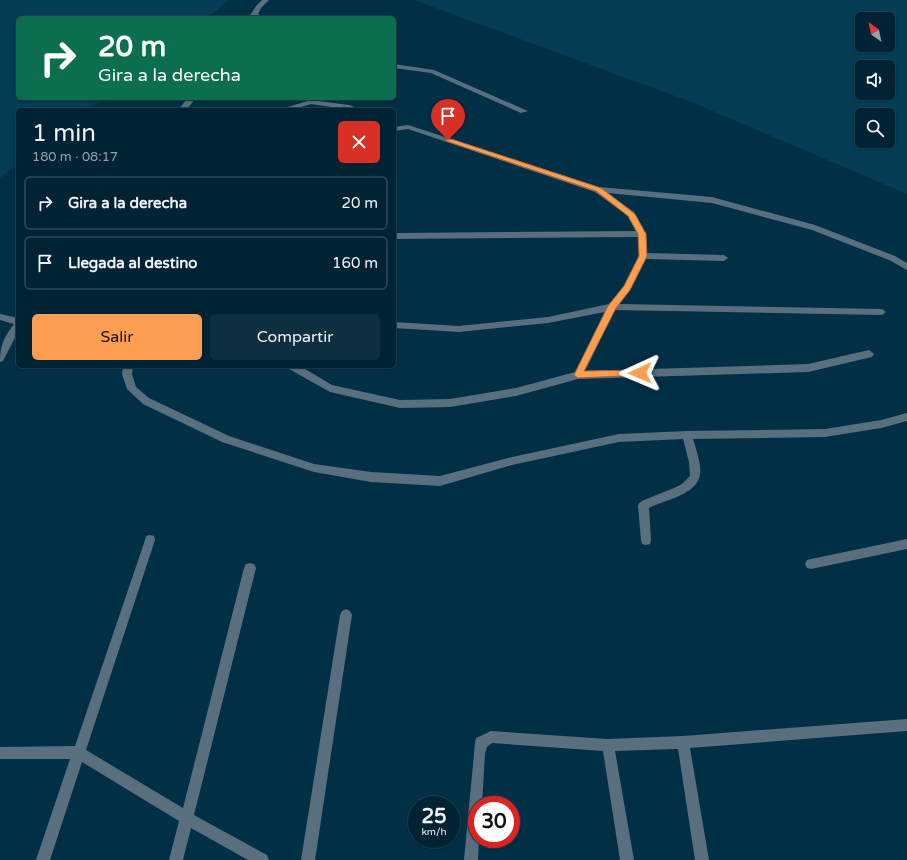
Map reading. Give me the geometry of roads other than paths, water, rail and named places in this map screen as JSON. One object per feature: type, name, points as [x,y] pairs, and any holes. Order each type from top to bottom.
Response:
[{"type":"street","points":[[258,16],[254,15],[258,7],[266,0]]},
{"type":"street","points":[[396,66],[432,71],[524,111]]},
{"type":"street","points":[[184,108],[190,100]]},
{"type":"street","points":[[307,100],[311,102],[349,106],[354,108]]},
{"type":"street","points":[[289,108],[311,102]]},
{"type":"street","points":[[396,123],[598,190],[712,200],[815,228],[892,258],[907,267]]},
{"type":"street","points":[[396,129],[408,128]]},
{"type":"street","points":[[578,375],[612,306],[627,288],[643,256],[642,234],[631,214],[598,190]]},
{"type":"street","points":[[396,236],[642,234]]},
{"type":"street","points":[[643,256],[724,258]]},
{"type":"street","points":[[396,325],[459,328],[548,320],[612,306],[882,312]]},
{"type":"street","points":[[0,317],[16,321]]},
{"type":"street","points":[[0,358],[10,336],[16,328]]},
{"type":"street","points":[[295,368],[330,388],[400,404],[450,402],[516,392],[578,375],[808,368],[869,354]]},
{"type":"street","points":[[128,368],[127,374],[132,389],[146,401],[226,439],[314,468],[371,477],[440,481],[512,462],[619,438],[687,435],[825,433],[881,424],[907,417]]},
{"type":"street","points":[[646,540],[643,506],[648,502],[687,488],[695,481],[697,473],[687,435]]},
{"type":"street","points":[[43,860],[150,540]]},
{"type":"street","points":[[812,564],[907,544]]},
{"type":"street","points":[[176,860],[250,568]]},
{"type":"street","points":[[308,860],[346,615]]},
{"type":"street","points":[[471,860],[481,743],[491,737],[608,745],[682,742],[907,725]]},
{"type":"street","points":[[682,742],[702,860]]},
{"type":"street","points":[[608,745],[627,860]]},
{"type":"street","points":[[0,753],[78,752],[187,818],[262,860]]}]
